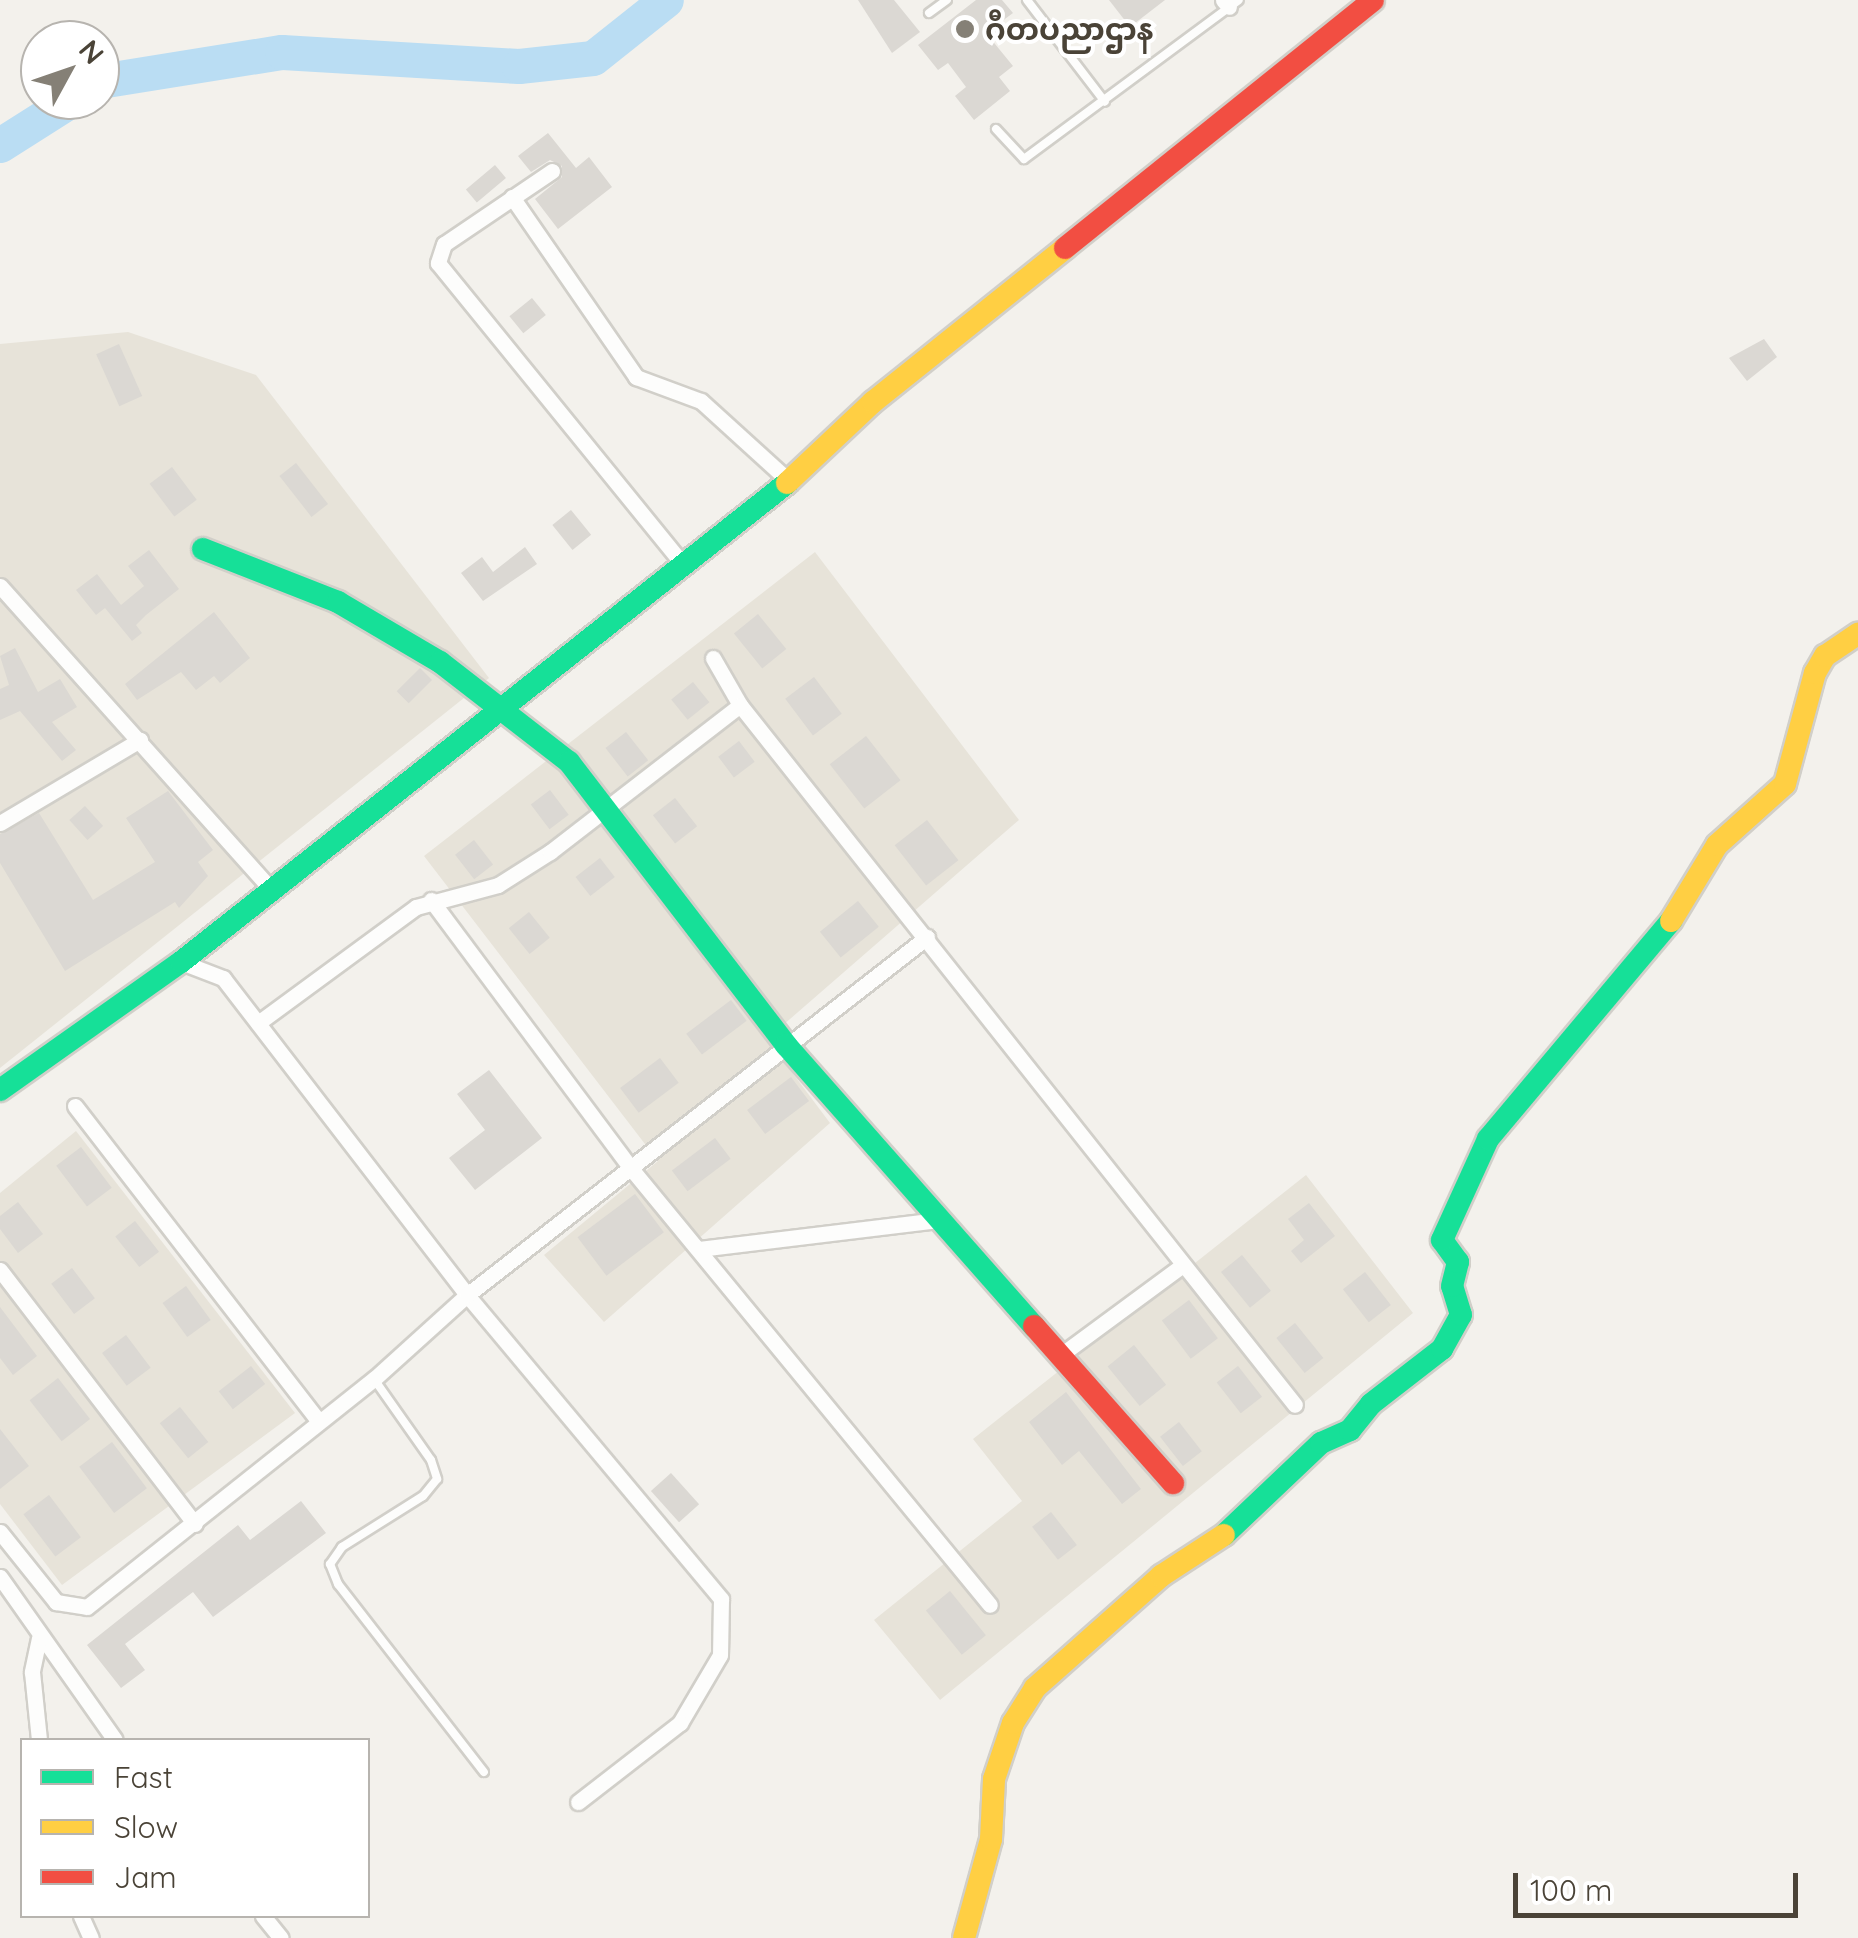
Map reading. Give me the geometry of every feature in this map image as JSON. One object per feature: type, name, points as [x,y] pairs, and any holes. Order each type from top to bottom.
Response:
[{"type":"street","points":[[0,1090],[181,962],[788,481],[874,402],[1372,0]]},
{"type":"street","points":[[552,171],[444,244],[438,262],[682,563]]},
{"type":"street","points":[[512,197],[636,377],[701,400],[788,481]]},
{"type":"street","points":[[203,550],[338,602],[502,707],[569,762],[610,808],[786,1046],[1058,1357],[1174,1483]]},
{"type":"street","points":[[0,586],[271,889]]},
{"type":"street","points":[[964,1938],[990,1839],[994,1779],[1013,1723],[1036,1688],[1161,1576],[1237,1526],[1298,1464],[1350,1430],[1370,1404],[1442,1349],[1461,1315],[1452,1286],[1458,1262],[1442,1240],[1472,1165],[1506,1113],[1602,1011],[1682,907],[1716,844],[1785,784],[1815,673],[1825,656],[1858,634]]},
{"type":"street","points":[[713,658],[740,705],[1295,1406]]},
{"type":"street","points":[[258,1023],[431,900],[498,885],[610,808],[740,705]]},
{"type":"street","points":[[0,823],[140,740]]},
{"type":"street","points":[[431,900],[629,1166],[990,1605]]},
{"type":"street","points":[[0,1532],[56,1602],[87,1608],[374,1380],[467,1295],[927,938]]},
{"type":"street","points":[[181,962],[224,978],[467,1295],[721,1599],[720,1656],[680,1723],[578,1802]]},
{"type":"street","points":[[75,1106],[319,1422]]},
{"type":"street","points":[[700,1249],[938,1220]]},
{"type":"street","points":[[1058,1357],[1184,1264]]},
{"type":"street","points":[[0,1270],[195,1524]]},
{"type":"street","points":[[0,1577],[39,1638],[114,1738]]},
{"type":"street","points":[[39,1638],[32,1672],[40,1738]]},
{"type":"street","points":[[266,1918],[281,1938]]},
{"type":"lane","points":[[929,14],[947,0]]},
{"type":"lane","points":[[1027,0],[1105,102]]},
{"type":"lane","points":[[996,129],[1024,160],[1105,102],[1230,2]]},
{"type":"lane","points":[[374,1380],[432,1460],[436,1479],[423,1496],[342,1547],[330,1564],[484,1772]]},
{"type":"shaded area","points":[[128,332],[256,375],[489,678],[0,1068],[0,344]]},
{"type":"shaded area","points":[[815,552],[1019,820],[767,1039],[830,1123],[604,1322],[544,1255],[658,1161],[424,856]]},
{"type":"shaded area","points":[[76,1131],[295,1413],[62,1585],[0,1504],[0,1193]]},
{"type":"shaded area","points":[[1306,1175],[1413,1313],[940,1700],[874,1620],[1022,1501],[973,1439]]},
{"type":"building","points":[[858,0],[894,0],[920,32],[892,53]]},
{"type":"building","points":[[976,0],[1002,0],[1013,13],[986,33],[1013,66],[999,77],[1010,91],[974,120],[955,96],[966,87],[948,63],[938,70],[918,45]]},
{"type":"building","points":[[1109,0],[1165,0],[1130,27]]},
{"type":"building","points":[[548,133],[576,168],[589,157],[612,187],[558,229],[535,199],[562,177],[562,166],[550,160],[531,172],[518,156]]},
{"type":"building","points":[[495,165],[506,178],[477,202],[466,189]]},
{"type":"building","points":[[532,298],[546,315],[523,333],[509,316]]},
{"type":"building","points":[[1764,339],[1777,357],[1747,381],[1729,358]]},
{"type":"building","points":[[119,344],[142,396],[119,406],[96,354]]},
{"type":"building","points":[[296,463],[328,504],[311,517],[279,476]]},
{"type":"building","points":[[172,467],[197,500],[174,517],[150,484]]},
{"type":"building","points":[[571,510],[591,535],[572,550],[552,525]]},
{"type":"building","points":[[525,547],[537,564],[483,601],[461,573],[482,557],[493,572]]},
{"type":"building","points":[[149,550],[179,589],[136,625],[142,633],[132,641],[105,608],[96,615],[76,590],[97,574],[121,605],[144,586],[128,566]]},
{"type":"building","points":[[214,612],[250,658],[220,683],[214,676],[196,690],[181,672],[137,700],[125,684]]},
{"type":"building","points":[[758,614],[786,649],[762,668],[734,634]]},
{"type":"building","points":[[15,648],[38,692],[60,679],[77,707],[52,722],[76,750],[62,761],[20,711],[0,720],[0,689],[9,685],[0,656]]},
{"type":"building","points":[[420,668],[432,680],[409,703],[397,691]]},
{"type":"building","points":[[814,677],[842,714],[813,735],[785,699]]},
{"type":"building","points":[[693,682],[709,702],[688,720],[671,700]]},
{"type":"building","points":[[626,732],[648,760],[628,776],[606,748]]},
{"type":"building","points":[[866,736],[900,780],[864,808],[830,764]]},
{"type":"building","points":[[739,741],[755,762],[734,777],[718,757]]},
{"type":"building","points":[[550,790],[569,815],[549,829],[531,804]]},
{"type":"building","points":[[168,791],[213,850],[198,862],[208,876],[179,908],[175,902],[65,971],[0,863],[0,834],[39,813],[93,900],[155,862],[126,818]]},
{"type":"building","points":[[675,798],[697,826],[675,844],[653,815]]},
{"type":"building","points":[[85,806],[103,826],[87,840],[69,820]]},
{"type":"building","points":[[927,820],[958,860],[926,885],[895,845]]},
{"type":"building","points":[[474,840],[493,864],[474,879],[455,855]]},
{"type":"building","points":[[600,858],[615,877],[590,896],[576,877]]},
{"type":"building","points":[[858,901],[879,927],[841,957],[820,932]]},
{"type":"building","points":[[529,912],[550,938],[530,954],[509,928]]},
{"type":"building","points":[[731,1000],[747,1021],[702,1054],[686,1034]]},
{"type":"building","points":[[660,1058],[679,1083],[639,1113],[620,1088]]},
{"type":"building","points":[[489,1070],[542,1138],[475,1190],[449,1158],[485,1130],[457,1094]]},
{"type":"building","points":[[791,1077],[809,1101],[765,1134],[747,1110]]},
{"type":"building","points":[[715,1138],[731,1159],[688,1191],[672,1170]]},
{"type":"building","points":[[81,1147],[112,1188],[87,1206],[56,1166]]},
{"type":"building","points":[[635,1194],[664,1232],[606,1276],[577,1237]]},
{"type":"building","points":[[18,1202],[43,1234],[18,1253],[0,1229],[0,1216]]},
{"type":"building","points":[[1309,1203],[1335,1236],[1301,1263],[1291,1251],[1304,1240],[1288,1219]]},
{"type":"building","points":[[135,1221],[159,1252],[139,1267],[115,1236]]},
{"type":"building","points":[[1242,1255],[1271,1291],[1250,1308],[1221,1272]]},
{"type":"building","points":[[72,1268],[95,1298],[74,1314],[51,1284]]},
{"type":"building","points":[[1365,1272],[1391,1305],[1369,1322],[1343,1289]]},
{"type":"building","points":[[186,1286],[211,1320],[187,1337],[163,1303]]},
{"type":"building","points":[[1189,1300],[1218,1338],[1191,1359],[1162,1320]]},
{"type":"building","points":[[0,1307],[37,1356],[13,1375],[0,1358]]},
{"type":"building","points":[[1295,1323],[1323,1358],[1305,1373],[1276,1338]]},
{"type":"building","points":[[126,1335],[151,1368],[127,1386],[102,1353]]},
{"type":"building","points":[[1134,1345],[1166,1385],[1140,1406],[1108,1366]]},
{"type":"building","points":[[251,1366],[265,1384],[233,1409],[219,1391]]},
{"type":"building","points":[[1238,1366],[1262,1397],[1241,1413],[1217,1383]]},
{"type":"building","points":[[58,1378],[90,1419],[62,1441],[30,1400]]},
{"type":"building","points":[[1066,1392],[1141,1489],[1122,1504],[1079,1451],[1062,1465],[1029,1422]]},
{"type":"building","points":[[180,1407],[208,1442],[188,1458],[160,1423]]},
{"type":"building","points":[[1179,1422],[1202,1451],[1183,1466],[1160,1437]]},
{"type":"building","points":[[0,1429],[29,1466],[0,1489]]},
{"type":"building","points":[[112,1442],[147,1488],[114,1513],[79,1467]]},
{"type":"building","points":[[671,1473],[699,1504],[679,1522],[651,1491]]},
{"type":"building","points":[[49,1495],[81,1537],[55,1557],[23,1514]]},
{"type":"building","points":[[301,1501],[326,1533],[213,1617],[193,1592],[125,1644],[145,1670],[121,1688],[87,1645],[238,1525],[250,1540]]},
{"type":"building","points":[[1051,1512],[1077,1545],[1058,1560],[1032,1527]]},
{"type":"building","points":[[950,1591],[986,1635],[962,1655],[926,1611]]},
{"type":"waterway","points":[[120,78],[282,52],[519,66],[593,58],[666,0]]},
{"type":"waterway","points":[[0,145],[39,120]]},
{"type":"traffic: fast","points":[[0,1090],[181,962],[787,483]]},
{"type":"traffic: fast","points":[[203,549],[338,602],[440,662],[569,762],[786,1045],[1034,1326]]},
{"type":"traffic: fast","points":[[1224,1535],[1321,1443],[1350,1430],[1371,1404],[1442,1349],[1461,1315],[1452,1286],[1458,1262],[1442,1240],[1488,1139],[1671,921]]},
{"type":"traffic: slow","points":[[787,483],[873,402],[1065,248]]},
{"type":"traffic: slow","points":[[1671,921],[1717,845],[1785,784],[1815,673],[1825,656],[1858,634]]},
{"type":"traffic: slow","points":[[964,1938],[991,1839],[994,1779],[1013,1723],[1035,1688],[1161,1576],[1224,1535]]},
{"type":"traffic: jam","points":[[1065,248],[1373,0]]},
{"type":"traffic: jam","points":[[1034,1326],[1173,1483]]},
{"type":"place","name":"ဂီတပညာဌာန","points":[[965,29]]}]
